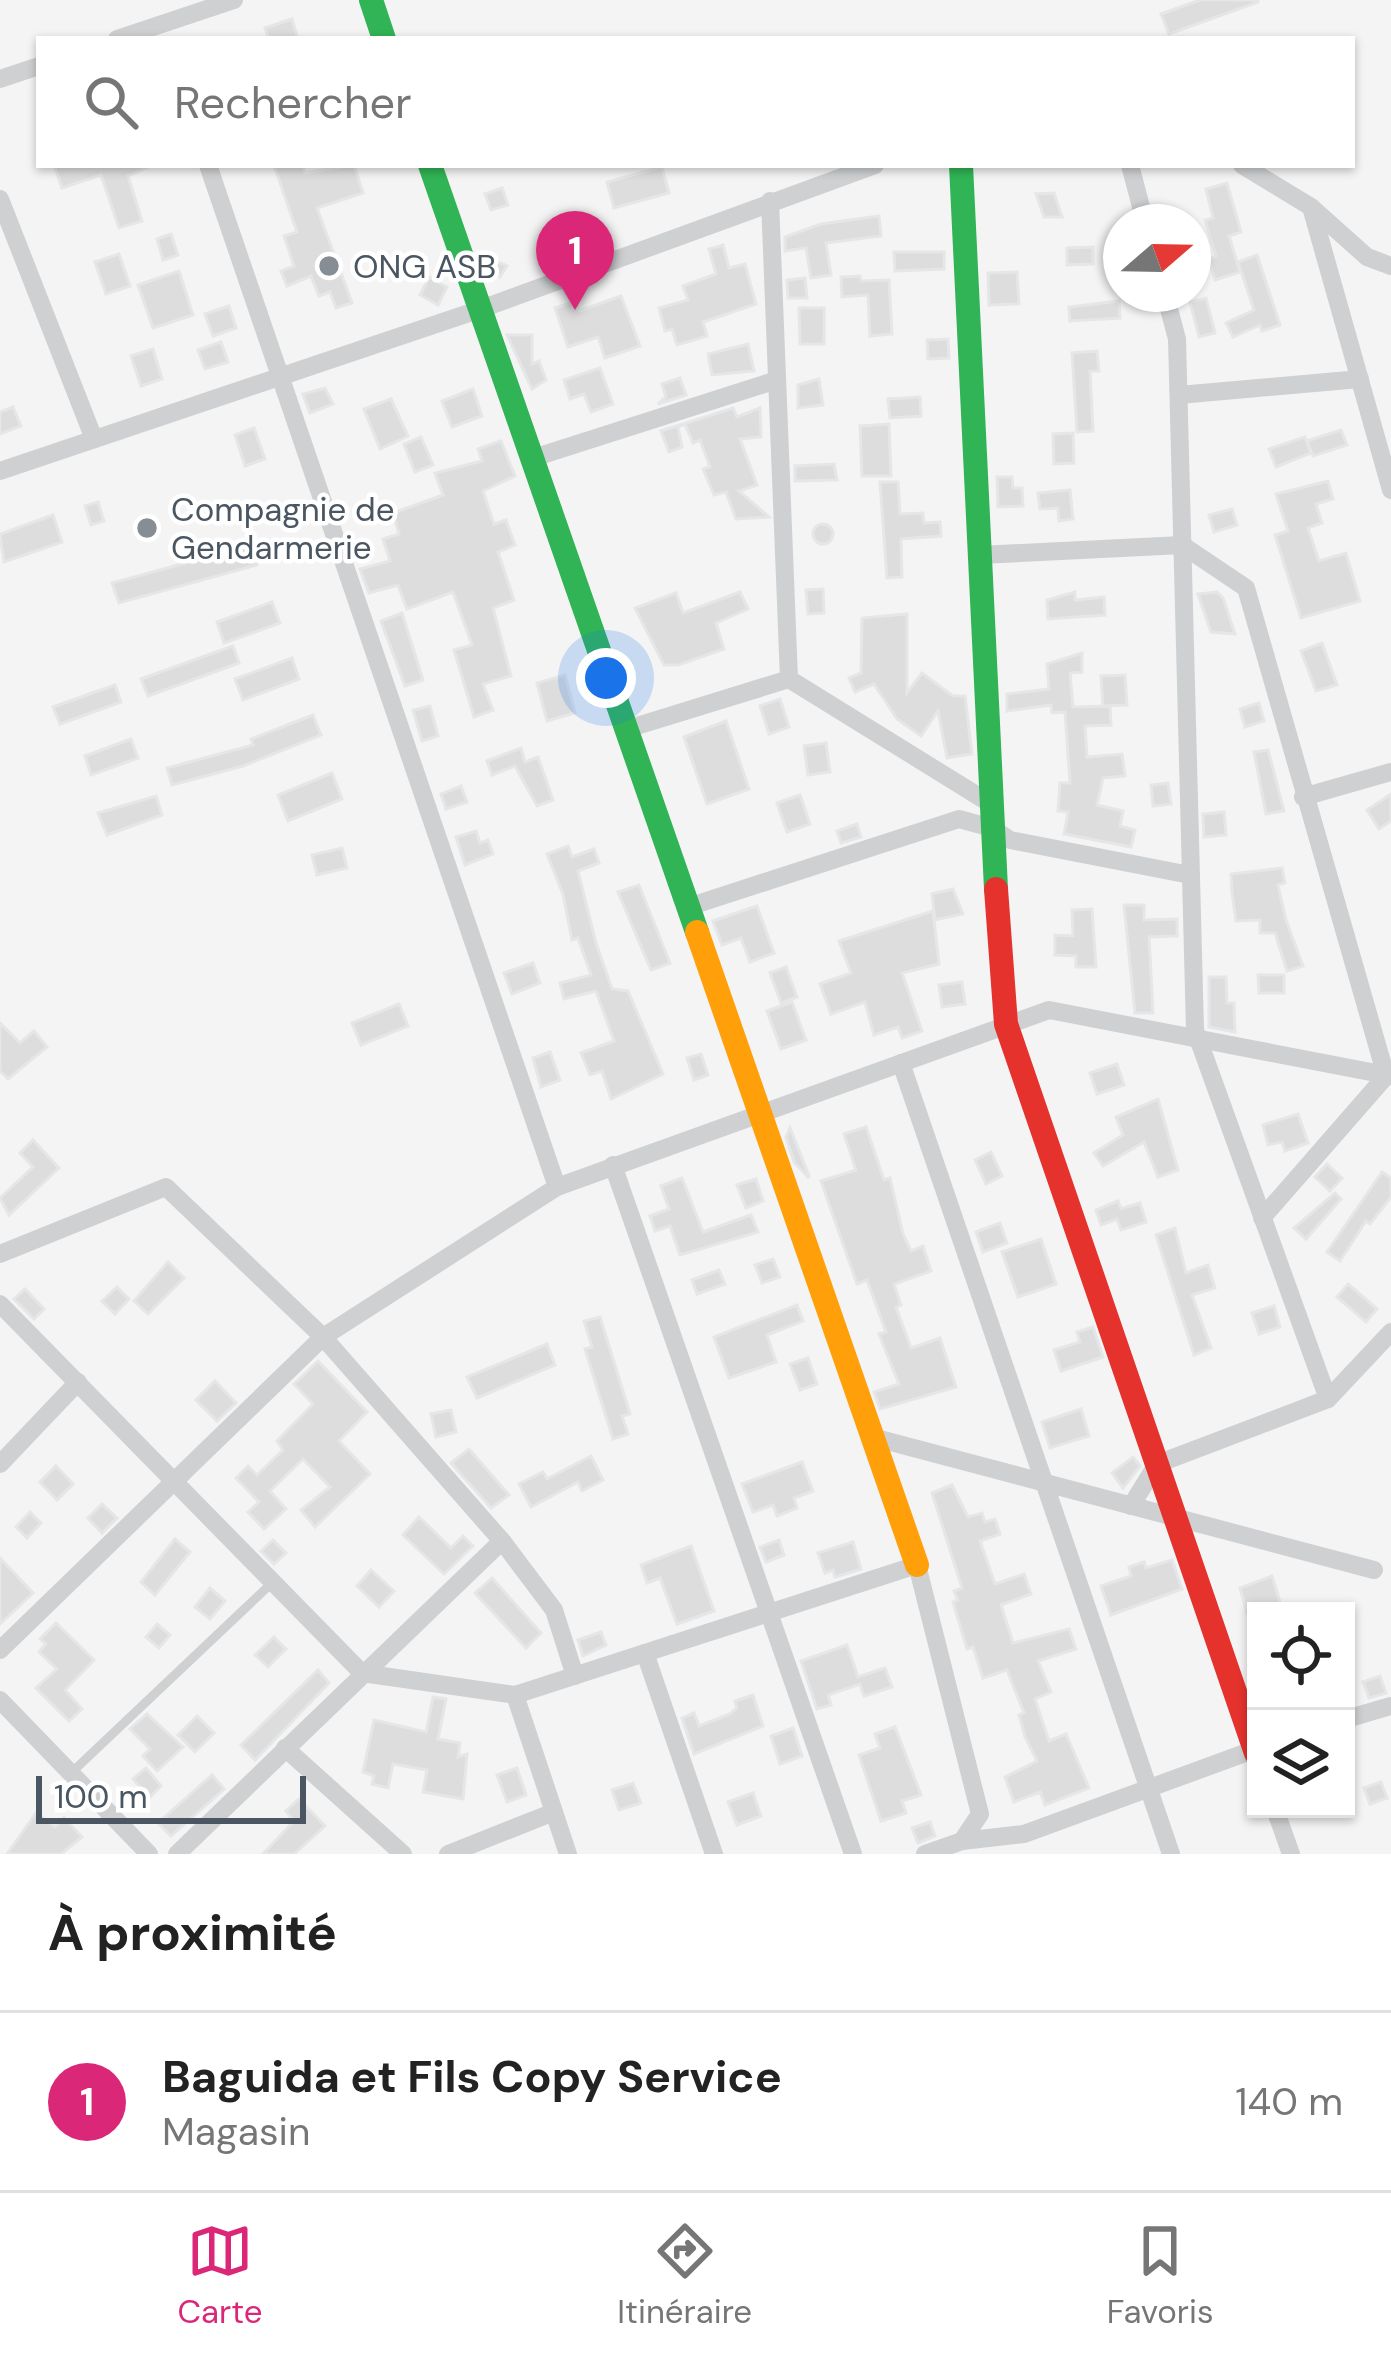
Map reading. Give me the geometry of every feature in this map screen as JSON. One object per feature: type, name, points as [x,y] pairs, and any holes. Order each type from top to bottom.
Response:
[{"type":"street","points":[[162,32],[234,0]]},
{"type":"street","points":[[370,0],[384,36]]},
{"type":"street","points":[[0,79],[36,67]]},
{"type":"street","points":[[209,168],[557,1187]]},
{"type":"street","points":[[431,168],[916,1565],[980,1814],[962,1841]]},
{"type":"street","points":[[0,471],[481,309],[865,168]]},
{"type":"street","points":[[961,168],[991,816],[1006,1024],[1247,1724]]},
{"type":"street","points":[[1131,168],[1140,204]]},
{"type":"street","points":[[1247,168],[1311,207],[1367,257],[1391,266]]},
{"type":"street","points":[[0,199],[94,439]]},
{"type":"street","points":[[770,201],[789,679]]},
{"type":"street","points":[[1311,207],[1391,490]]},
{"type":"street","points":[[1170,312],[1177,339],[1190,875],[1199,1042],[1328,1399]]},
{"type":"street","points":[[1178,395],[1360,379]]},
{"type":"street","points":[[533,458],[777,380]]},
{"type":"street","points":[[980,555],[1182,545],[1246,588],[1388,1076]]},
{"type":"street","points":[[626,729],[789,679]]},
{"type":"street","points":[[789,679],[991,816],[1010,840],[1190,875]]},
{"type":"street","points":[[1304,797],[1391,772]]},
{"type":"street","points":[[688,907],[959,819],[991,816]]},
{"type":"street","points":[[0,1649],[323,1337],[557,1187],[1049,1010],[1388,1076]]},
{"type":"street","points":[[901,1063],[1171,1854]]},
{"type":"street","points":[[1262,1218],[1388,1076]]},
{"type":"street","points":[[613,1165],[853,1854]]},
{"type":"street","points":[[0,1254],[166,1186],[323,1337],[502,1541],[554,1610],[574,1676]]},
{"type":"street","points":[[0,1304],[362,1672],[515,1695],[916,1565]]},
{"type":"street","points":[[1131,1506],[1157,1464],[1328,1399],[1391,1332]]},
{"type":"street","points":[[0,1465],[78,1382]]},
{"type":"street","points":[[872,1437],[1177,1522],[1374,1570]]},
{"type":"street","points":[[178,1854],[502,1541]]},
{"type":"street","points":[[645,1653],[714,1854]]},
{"type":"street","points":[[515,1695],[568,1854]]},
{"type":"street","points":[[0,1700],[148,1854]]},
{"type":"street","points":[[1355,1716],[1391,1706]]},
{"type":"street","points":[[285,1748],[403,1854]]},
{"type":"street","points":[[925,1854],[962,1841],[1024,1834],[1247,1753]]},
{"type":"street","points":[[448,1854],[554,1812]]},
{"type":"street","points":[[1278,1818],[1291,1854]]},
{"type":"lane","points":[[71,1773],[274,1581]]},
{"type":"building","points":[[1200,0],[1258,2],[1169,34],[1161,14]]},
{"type":"building","points":[[292,19],[297,36],[268,36],[265,28]]},
{"type":"building","points":[[55,168],[146,168],[128,176],[142,221],[119,228],[101,175],[62,188]]},
{"type":"building","points":[[275,168],[303,168],[305,173],[355,168],[363,193],[317,208],[352,303],[336,308],[330,292],[319,296],[311,276],[287,286],[281,271],[294,266],[284,236],[297,232]]},
{"type":"building","points":[[662,168],[669,193],[614,208],[607,182]]},
{"type":"building","points":[[1227,183],[1241,232],[1229,236],[1240,272],[1215,280],[1213,218],[1206,189]]},
{"type":"building","points":[[502,188],[508,205],[491,210],[485,194]]},
{"type":"building","points":[[1054,193],[1062,217],[1044,217],[1036,194]]},
{"type":"building","points":[[879,216],[881,236],[826,243],[831,275],[811,278],[806,248],[785,251],[785,237],[821,224]]},
{"type":"building","points":[[171,234],[178,255],[163,260],[157,239]]},
{"type":"building","points":[[723,245],[729,268],[745,264],[756,304],[703,322],[707,336],[677,345],[672,329],[665,331],[659,308],[688,300],[683,286],[716,274],[709,249]]},
{"type":"building","points":[[1093,247],[1093,264],[1067,265],[1067,248]]},
{"type":"building","points":[[894,252],[944,252],[944,269],[895,271]]},
{"type":"building","points":[[119,254],[130,286],[106,294],[95,262]]},
{"type":"building","points":[[481,254],[507,266],[500,277],[484,271]]},
{"type":"building","points":[[1257,255],[1280,325],[1262,331],[1260,325],[1233,337],[1226,323],[1254,310],[1238,262]]},
{"type":"building","points":[[179,271],[193,315],[153,328],[138,285]]},
{"type":"building","points":[[1017,272],[1019,304],[989,305],[988,273]]},
{"type":"building","points":[[860,276],[861,281],[889,280],[892,334],[870,336],[868,295],[842,297],[841,277]]},
{"type":"building","points":[[429,277],[447,287],[438,305],[420,295]]},
{"type":"building","points":[[805,278],[807,298],[788,298],[787,280]]},
{"type":"building","points":[[621,296],[640,346],[605,358],[598,337],[568,347],[555,308],[576,301],[579,311]]},
{"type":"building","points":[[1103,303],[1103,312],[1120,312],[1120,318],[1070,321],[1069,307]]},
{"type":"building","points":[[229,306],[236,328],[213,336],[205,314]]},
{"type":"building","points":[[799,308],[824,308],[824,344],[800,344]]},
{"type":"building","points":[[1193,312],[1210,312],[1215,333],[1199,337]]},
{"type":"building","points":[[507,335],[532,335],[532,364],[539,361],[546,380],[532,389]]},
{"type":"building","points":[[948,339],[949,358],[928,359],[927,340]]},
{"type":"building","points":[[221,342],[228,362],[205,369],[198,350]]},
{"type":"building","points":[[748,344],[754,371],[712,375],[708,354]]},
{"type":"building","points":[[153,349],[162,379],[141,386],[131,356]]},
{"type":"building","points":[[1097,351],[1099,371],[1090,371],[1093,431],[1077,432],[1072,353]]},
{"type":"building","points":[[600,368],[613,404],[591,412],[584,394],[570,399],[564,380]]},
{"type":"building","points":[[680,378],[686,395],[658,404],[666,397],[662,384]]},
{"type":"building","points":[[819,379],[823,405],[798,408],[798,385]]},
{"type":"building","points":[[325,388],[333,404],[310,413],[303,394]]},
{"type":"building","points":[[473,389],[482,416],[452,427],[442,401]]},
{"type":"building","points":[[920,397],[921,416],[890,418],[888,399]]},
{"type":"building","points":[[391,399],[408,436],[380,449],[364,409]]},
{"type":"building","points":[[13,407],[21,426],[0,434],[0,412]]},
{"type":"building","points":[[733,408],[737,417],[760,408],[761,437],[740,439],[757,485],[739,491],[769,517],[736,519],[726,492],[714,495],[703,469],[710,467],[700,440],[693,443],[685,424],[678,427],[682,447],[669,452],[661,431]]},
{"type":"building","points":[[889,424],[891,476],[862,476],[860,426]]},
{"type":"building","points":[[254,428],[265,459],[245,466],[235,435]]},
{"type":"building","points":[[1341,430],[1347,445],[1313,456],[1307,441]]},
{"type":"building","points":[[1073,433],[1074,463],[1054,464],[1053,434]]},
{"type":"building","points":[[421,437],[433,465],[415,472],[404,444]]},
{"type":"building","points":[[1305,437],[1311,453],[1276,467],[1269,449]]},
{"type":"building","points":[[501,441],[515,476],[483,491],[494,524],[506,520],[515,545],[498,552],[514,600],[493,608],[511,676],[483,684],[493,710],[474,717],[454,650],[472,645],[453,592],[407,609],[398,585],[369,593],[360,569],[390,561],[383,539],[399,534],[393,513],[443,495],[435,473],[482,461],[478,449]]},
{"type":"building","points":[[834,464],[837,480],[795,481],[795,466]]},
{"type":"building","points":[[997,477],[1012,477],[1013,488],[1022,488],[1023,506],[998,507]]},
{"type":"building","points":[[1328,481],[1333,499],[1316,504],[1322,523],[1308,528],[1319,561],[1346,553],[1360,601],[1301,618],[1275,535],[1288,531],[1276,494]]},
{"type":"building","points":[[880,482],[898,482],[900,514],[923,513],[924,523],[940,522],[941,536],[901,539],[902,577],[887,578]]},
{"type":"building","points":[[1070,490],[1073,519],[1059,521],[1058,508],[1040,509],[1038,493]]},
{"type":"building","points":[[98,502],[104,521],[91,525],[85,506]]},
{"type":"building","points":[[1232,509],[1237,525],[1214,532],[1209,515]]},
{"type":"building","points":[[53,515],[62,542],[4,562],[0,534]]},
{"type":"building","points":[[823,524],[833,534],[823,544],[813,534]]},
{"type":"building","points":[[251,545],[257,565],[119,603],[112,583]]},
{"type":"building","points":[[823,589],[824,613],[808,614],[806,590]]},
{"type":"building","points":[[740,592],[748,609],[716,623],[724,649],[678,665],[664,665],[635,608],[676,593],[683,613]]},
{"type":"building","points":[[1075,592],[1075,600],[1104,597],[1105,615],[1048,619],[1047,600]]},
{"type":"building","points":[[1217,592],[1235,634],[1211,632],[1198,594]]},
{"type":"building","points":[[272,602],[280,623],[224,643],[217,622]]},
{"type":"building","points":[[402,613],[423,680],[405,686],[381,621]]},
{"type":"building","points":[[907,614],[907,693],[922,673],[953,696],[965,696],[972,754],[947,758],[938,711],[921,736],[897,719],[874,684],[855,692],[849,678],[861,673],[862,618]]},
{"type":"building","points":[[1322,643],[1337,685],[1316,691],[1301,651]]},
{"type":"building","points":[[233,646],[239,663],[148,696],[141,679]]},
{"type":"building","points":[[1082,653],[1082,672],[1070,673],[1073,707],[1110,706],[1111,725],[1085,726],[1087,757],[1122,754],[1125,776],[1103,778],[1097,805],[1123,811],[1120,826],[1135,830],[1131,847],[1064,834],[1068,812],[1058,811],[1060,783],[1070,783],[1065,712],[1052,713],[1051,705],[1007,711],[1007,694],[1049,689],[1047,664]]},
{"type":"building","points":[[292,658],[299,679],[243,700],[235,679]]},
{"type":"building","points":[[565,675],[575,713],[547,721],[537,683]]},
{"type":"building","points":[[1125,675],[1127,705],[1103,706],[1101,676]]},
{"type":"building","points":[[115,685],[121,702],[60,724],[53,707]]},
{"type":"building","points":[[780,699],[789,727],[769,734],[760,706]]},
{"type":"building","points":[[1259,703],[1264,721],[1245,727],[1240,709]]},
{"type":"building","points":[[430,706],[438,736],[422,741],[413,710]]},
{"type":"building","points":[[313,715],[321,735],[243,766],[172,785],[167,768],[253,745],[251,739]]},
{"type":"building","points":[[726,721],[749,789],[707,804],[684,737]]},
{"type":"building","points":[[131,739],[138,758],[91,775],[85,756]]},
{"type":"building","points":[[826,743],[830,772],[808,775],[804,746]]},
{"type":"building","points":[[521,748],[525,762],[538,757],[553,800],[537,806],[515,766],[492,775],[487,761]]},
{"type":"building","points":[[1268,750],[1284,811],[1266,814],[1254,752]]},
{"type":"building","points":[[332,773],[342,799],[288,821],[278,795]]},
{"type":"building","points":[[1168,783],[1171,804],[1153,806],[1151,785]]},
{"type":"building","points":[[461,786],[467,802],[446,809],[441,794]]},
{"type":"building","points":[[1391,794],[1391,821],[1379,829],[1367,810]]},
{"type":"building","points":[[800,795],[810,824],[787,832],[777,803]]},
{"type":"building","points":[[156,796],[162,815],[107,835],[98,813]]},
{"type":"building","points":[[1224,812],[1226,835],[1204,837],[1203,814]]},
{"type":"building","points":[[857,824],[861,837],[841,843],[837,831]]},
{"type":"building","points":[[476,831],[480,843],[488,840],[493,854],[465,865],[456,837]]},
{"type":"building","points":[[568,846],[572,857],[594,849],[599,863],[578,871],[596,943],[612,989],[628,991],[663,1074],[611,1099],[602,1071],[590,1075],[581,1053],[614,1041],[596,991],[564,999],[560,983],[591,975],[578,938],[572,940],[563,894],[547,854]]},
{"type":"building","points":[[342,848],[347,868],[317,875],[312,855]]},
{"type":"building","points":[[1282,868],[1285,883],[1278,885],[1303,966],[1287,971],[1275,933],[1260,933],[1260,920],[1236,921],[1231,874]]},
{"type":"building","points":[[639,885],[670,963],[651,970],[618,892]]},
{"type":"building","points":[[953,889],[963,914],[935,920],[932,894]]},
{"type":"building","points":[[1124,905],[1144,905],[1144,920],[1177,919],[1177,936],[1149,937],[1153,1013],[1135,1013]]},
{"type":"building","points":[[757,906],[774,953],[750,962],[741,938],[722,945],[713,921]]},
{"type":"building","points":[[1092,909],[1096,967],[1076,967],[1076,956],[1055,955],[1055,935],[1073,936],[1072,910]]},
{"type":"building","points":[[933,911],[939,964],[902,973],[922,1031],[902,1038],[898,1027],[874,1035],[865,1002],[831,1014],[820,984],[851,973],[839,941]]},
{"type":"building","points":[[533,963],[540,983],[512,994],[504,973]]},
{"type":"building","points":[[786,967],[797,997],[781,1003],[770,973]]},
{"type":"building","points":[[1258,975],[1284,975],[1284,993],[1259,993]]},
{"type":"building","points":[[1209,977],[1226,977],[1227,1003],[1234,1003],[1235,1032],[1209,1027]]},
{"type":"building","points":[[962,982],[965,1004],[942,1007],[939,985]]},
{"type":"building","points":[[792,1002],[806,1040],[781,1049],[767,1011]]},
{"type":"building","points":[[399,1004],[408,1026],[361,1045],[352,1023]]},
{"type":"building","points":[[0,1023],[20,1043],[34,1031],[47,1047],[8,1079],[0,1071]]},
{"type":"building","points":[[550,1052],[560,1080],[541,1087],[533,1058]]},
{"type":"building","points":[[701,1054],[708,1075],[694,1080],[687,1058]]},
{"type":"building","points":[[1117,1064],[1124,1085],[1097,1094],[1090,1073]]},
{"type":"building","points":[[1158,1099],[1178,1170],[1158,1177],[1144,1142],[1103,1166],[1094,1153],[1123,1135],[1116,1117]]},
{"type":"building","points":[[1298,1114],[1308,1143],[1285,1151],[1282,1142],[1268,1145],[1263,1125]]},
{"type":"building","points":[[866,1127],[884,1180],[890,1178],[903,1234],[911,1251],[923,1246],[931,1271],[894,1284],[901,1305],[896,1307],[911,1348],[940,1338],[956,1387],[880,1409],[874,1392],[899,1384],[879,1334],[886,1332],[867,1280],[857,1284],[821,1181],[856,1170],[844,1134]]},
{"type":"building","points":[[790,1128],[808,1177],[794,1162],[786,1137]]},
{"type":"building","points":[[33,1140],[59,1168],[9,1215],[0,1198],[33,1167],[20,1153]]},
{"type":"building","points":[[991,1152],[1002,1176],[986,1184],[975,1160]]},
{"type":"building","points":[[1327,1164],[1342,1178],[1330,1191],[1315,1177]]},
{"type":"building","points":[[1382,1172],[1391,1178],[1391,1197],[1370,1224],[1366,1221],[1340,1261],[1327,1252]]},
{"type":"building","points":[[682,1178],[703,1232],[751,1215],[758,1232],[680,1255],[670,1226],[655,1231],[650,1216],[669,1209],[661,1186]]},
{"type":"building","points":[[756,1179],[763,1201],[746,1208],[737,1185]]},
{"type":"building","points":[[1335,1193],[1341,1199],[1306,1239],[1294,1228]]},
{"type":"building","points":[[1118,1201],[1121,1209],[1140,1203],[1146,1222],[1121,1230],[1117,1219],[1101,1225],[1096,1210]]},
{"type":"building","points":[[1000,1223],[1007,1243],[983,1252],[976,1232]]},
{"type":"building","points":[[1175,1228],[1186,1273],[1208,1265],[1215,1288],[1192,1295],[1211,1348],[1194,1355],[1156,1235]]},
{"type":"building","points":[[1041,1239],[1056,1284],[1018,1297],[1002,1252]]},
{"type":"building","points":[[773,1259],[780,1277],[762,1283],[755,1265]]},
{"type":"building","points":[[168,1262],[184,1278],[148,1314],[134,1301]]},
{"type":"building","points":[[719,1270],[725,1284],[697,1294],[692,1280]]},
{"type":"building","points":[[1348,1284],[1377,1309],[1366,1322],[1337,1297]]},
{"type":"building","points":[[117,1287],[129,1299],[115,1314],[102,1301]]},
{"type":"building","points":[[25,1289],[44,1309],[34,1319],[14,1299]]},
{"type":"building","points":[[797,1305],[803,1321],[767,1335],[776,1362],[729,1378],[714,1337]]},
{"type":"building","points":[[1274,1306],[1280,1327],[1259,1334],[1252,1313]]},
{"type":"building","points":[[600,1317],[630,1414],[622,1416],[628,1434],[613,1439],[585,1349],[592,1347],[584,1321]]},
{"type":"building","points":[[1093,1327],[1103,1357],[1061,1371],[1054,1350],[1080,1342],[1077,1332]]},
{"type":"building","points":[[547,1344],[555,1365],[477,1398],[467,1377]]},
{"type":"building","points":[[808,1358],[817,1384],[800,1390],[790,1364]]},
{"type":"building","points":[[318,1361],[367,1412],[339,1441],[370,1474],[315,1527],[301,1510],[330,1487],[303,1459],[270,1491],[286,1509],[264,1529],[248,1512],[259,1502],[236,1478],[248,1466],[257,1475],[283,1450],[277,1441],[313,1404],[294,1384]]},
{"type":"building","points":[[215,1381],[236,1403],[217,1421],[196,1400]]},
{"type":"building","points":[[1081,1409],[1089,1436],[1050,1448],[1042,1422]]},
{"type":"building","points":[[451,1410],[456,1432],[436,1437],[431,1414]]},
{"type":"building","points":[[469,1449],[509,1495],[491,1508],[451,1463]]},
{"type":"building","points":[[591,1456],[603,1480],[582,1491],[578,1482],[531,1507],[519,1484],[543,1472],[547,1479]]},
{"type":"building","points":[[1133,1457],[1140,1466],[1123,1488],[1112,1473]]},
{"type":"building","points":[[802,1462],[813,1491],[794,1498],[797,1508],[777,1516],[773,1505],[753,1512],[742,1484]]},
{"type":"building","points":[[56,1466],[73,1484],[57,1500],[40,1482]]},
{"type":"building","points":[[952,1485],[968,1517],[982,1513],[985,1522],[995,1519],[1000,1534],[980,1541],[995,1584],[1024,1574],[1031,1594],[1001,1605],[1013,1643],[1069,1629],[1076,1649],[1038,1661],[1051,1692],[1035,1699],[1049,1741],[1066,1734],[1089,1788],[1045,1805],[1040,1792],[1014,1802],[1005,1777],[1037,1761],[1019,1715],[1024,1713],[1007,1670],[983,1678],[973,1647],[967,1649],[953,1602],[958,1600],[954,1591],[962,1588],[932,1493]]},
{"type":"building","points":[[102,1504],[117,1518],[102,1533],[88,1518]]},
{"type":"building","points":[[30,1512],[41,1523],[27,1538],[16,1527]]},
{"type":"building","points":[[419,1517],[451,1548],[463,1536],[473,1546],[444,1574],[403,1535]]},
{"type":"building","points":[[175,1539],[190,1552],[155,1595],[141,1582]]},
{"type":"building","points":[[273,1540],[286,1553],[274,1564],[261,1551]]},
{"type":"building","points":[[779,1540],[784,1555],[766,1562],[760,1547]]},
{"type":"building","points":[[853,1542],[861,1569],[835,1577],[833,1570],[825,1573],[818,1553]]},
{"type":"building","points":[[691,1546],[714,1611],[677,1624],[660,1578],[647,1583],[641,1565]]},
{"type":"building","points":[[0,1558],[33,1593],[0,1624]]},
{"type":"building","points":[[1172,1560],[1182,1589],[1111,1615],[1101,1586],[1131,1576],[1129,1567],[1144,1562],[1146,1568]]},
{"type":"building","points":[[371,1570],[394,1591],[379,1607],[357,1586]]},
{"type":"building","points":[[1272,1576],[1280,1602],[1247,1602],[1247,1613],[1240,1588]]},
{"type":"building","points":[[492,1578],[541,1633],[526,1648],[475,1593]]},
{"type":"building","points":[[210,1588],[225,1601],[210,1619],[195,1607]]},
{"type":"building","points":[[56,1623],[94,1660],[65,1690],[82,1709],[69,1721],[36,1688],[57,1669],[39,1652],[46,1644],[40,1639]]},
{"type":"building","points":[[157,1624],[170,1635],[159,1648],[146,1637]]},
{"type":"building","points":[[601,1632],[606,1645],[583,1656],[578,1640]]},
{"type":"building","points":[[274,1637],[286,1649],[268,1667],[255,1655]]},
{"type":"building","points":[[847,1645],[858,1677],[885,1668],[892,1687],[864,1696],[860,1684],[828,1695],[831,1705],[817,1709],[801,1661]]},
{"type":"building","points":[[318,1670],[329,1683],[255,1760],[241,1745]]},
{"type":"building","points":[[1380,1676],[1386,1693],[1369,1698],[1363,1682]]},
{"type":"building","points":[[753,1695],[763,1726],[694,1754],[682,1718],[694,1713],[699,1726],[730,1714],[737,1708],[735,1701]]},
{"type":"building","points":[[433,1697],[446,1699],[438,1739],[460,1743],[458,1757],[467,1754],[463,1799],[423,1792],[427,1770],[393,1764],[388,1788],[372,1784],[374,1776],[363,1772],[374,1720],[426,1732]]},
{"type":"building","points":[[147,1714],[183,1747],[157,1771],[143,1756],[150,1749],[130,1729]]},
{"type":"building","points":[[197,1716],[214,1733],[195,1752],[178,1735]]},
{"type":"building","points":[[895,1727],[921,1795],[902,1801],[906,1813],[881,1821],[859,1755],[880,1748],[875,1734]]},
{"type":"building","points":[[793,1728],[802,1756],[780,1764],[771,1736]]},
{"type":"building","points":[[146,1768],[161,1786],[149,1798],[133,1779]]},
{"type":"building","points":[[517,1768],[526,1795],[507,1802],[497,1775]]},
{"type":"building","points":[[212,1775],[224,1789],[171,1836],[158,1823]]},
{"type":"building","points":[[1381,1782],[1387,1798],[1370,1804],[1364,1788]]},
{"type":"building","points":[[633,1783],[641,1803],[619,1810],[612,1790]]},
{"type":"building","points":[[753,1793],[761,1816],[737,1825],[728,1802]]},
{"type":"building","points":[[299,1799],[325,1826],[294,1854],[263,1854],[294,1821],[286,1811]]},
{"type":"building","points":[[36,1813],[55,1827],[64,1818],[82,1837],[61,1854],[7,1854]]},
{"type":"building","points":[[930,1822],[935,1836],[918,1843],[912,1828]]},
{"type":"traffic: fast","points":[[371,0],[383,36]]},
{"type":"traffic: fast","points":[[431,168],[697,932]]},
{"type":"traffic: fast","points":[[961,168],[996,889]]},
{"type":"traffic: slow","points":[[697,932],[917,1565]]},
{"type":"traffic: jam","points":[[996,889],[1006,1024],[1247,1727]]},
{"type":"place","name":"ONG ASB","points":[[329,266]]},
{"type":"place","name":"Baguida et Fils Copy Service","points":[[575,310]]},
{"type":"place","name":"Compagnie de Gendarmerie","points":[[147,528]]}]
